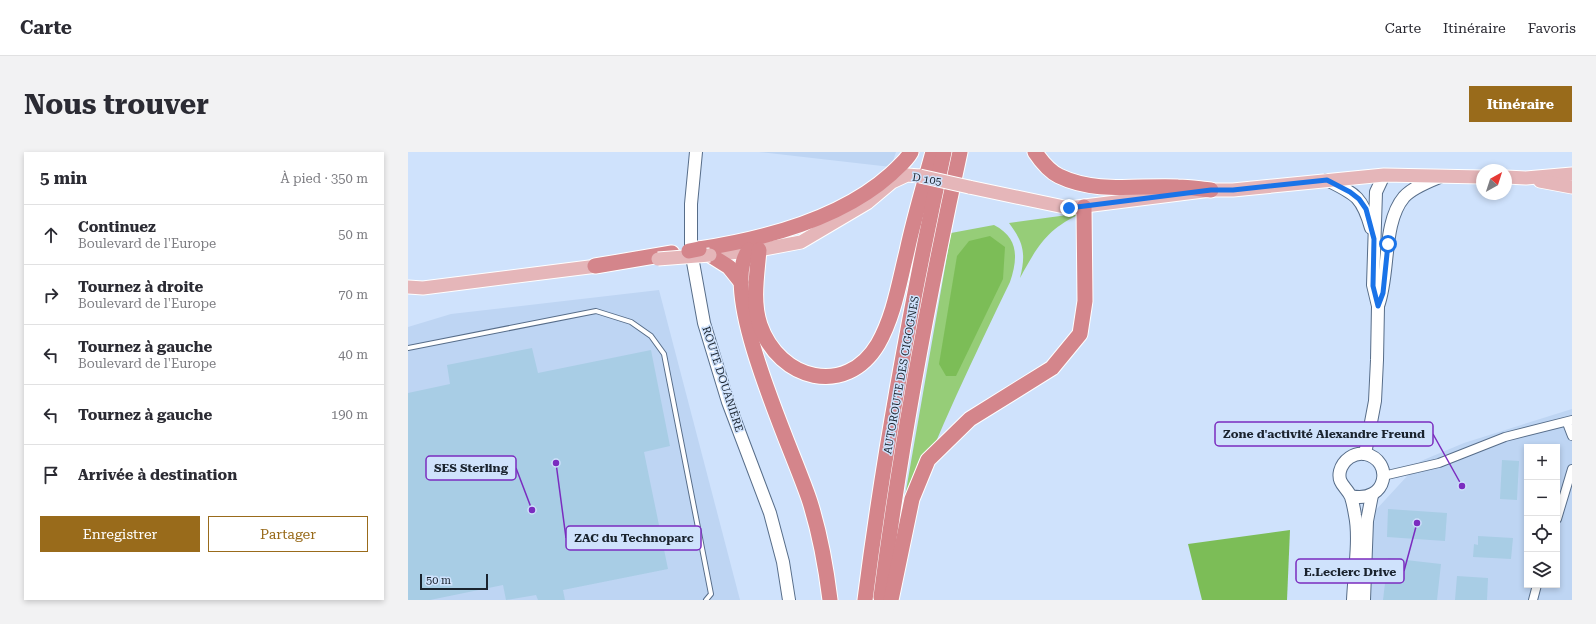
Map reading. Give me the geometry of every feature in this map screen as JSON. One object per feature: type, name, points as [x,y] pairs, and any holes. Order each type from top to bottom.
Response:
[{"type":"highway","points":[[594,266],[680,252],[704,252],[786,230],[842,208],[876,188],[906,160],[911,152]]},
{"type":"highway","points":[[830,600],[820,537],[810,501],[794,457],[768,396],[759,367],[747,321],[741,282],[741,266],[744,256],[754,250],[757,310],[760,325],[769,345],[789,366],[803,374],[826,376],[856,368],[865,360],[878,344],[888,322],[897,294],[917,209],[933,152]]},
{"type":"highway","name":"AUTOROUTE DES CIGOGNES","points":[[865,600],[872,540],[921,258],[944,152]]},
{"type":"highway","name":"AUTOROUTE DES CIGOGNES","points":[[881,600],[889,540],[936,260],[960,152]]},
{"type":"highway","points":[[1035,152],[1043,163],[1057,175],[1072,181],[1097,187],[1178,186],[1211,190]]},
{"type":"highway","points":[[891,600],[912,499],[928,460],[970,419],[1052,368],[1080,334],[1085,301],[1076,208]]},
{"type":"highway","points":[[704,252],[729,268],[741,282]]},
{"type":"main road","points":[[1512,177],[1526,178],[1572,174]]},
{"type":"main road","name":"D 105","points":[[423,288],[704,252],[754,250],[801,242],[867,203],[892,182],[907,176],[920,176],[1076,208],[1211,190],[1233,190],[1384,175],[1476,177]]},
{"type":"main road","points":[[1526,178],[1572,188]]},
{"type":"main road","points":[[408,287],[423,288]]},
{"type":"main road","points":[[408,293],[423,288]]},
{"type":"street","name":"ROUTE DOUANIÈRE","points":[[696,152],[691,204],[691,251],[704,324],[728,402],[770,513],[783,562],[788,600]]},
{"type":"street","points":[[1366,454],[1375,401],[1378,306],[1373,286],[1376,192],[1384,175]]},
{"type":"street","points":[[1378,306],[1383,293],[1389,240],[1396,212],[1405,196],[1422,185],[1442,176]]},
{"type":"street","points":[[1327,180],[1350,192],[1359,199],[1366,209],[1374,239]]},
{"type":"street","points":[[1383,476],[1439,463],[1505,437],[1569,421],[1572,436]]},
{"type":"street","points":[[1351,496],[1361,498],[1372,495],[1380,487],[1383,476],[1379,462],[1373,457],[1366,454],[1352,456],[1342,464],[1340,472],[1342,487],[1351,496],[1356,520],[1353,600]]},
{"type":"street","points":[[1558,516],[1572,469]]},
{"type":"street","points":[[1364,600],[1367,521],[1372,495]]},
{"type":"street","points":[[1533,600],[1536,588]]},
{"type":"lane","points":[[408,348],[596,311],[631,322],[651,336],[664,354],[711,594],[706,600]]},
{"type":"shaded area","points":[[759,152],[896,152],[891,167]]},
{"type":"shaded area","points":[[659,290],[740,600],[408,600],[408,327],[451,314]]},
{"type":"shaded area","points":[[1572,409],[1572,600],[1367,600],[1374,512],[1421,461],[1464,443]]},
{"type":"green space","points":[[1082,213],[1060,225],[1045,239],[1032,256],[1020,278],[1023,262],[1021,243],[1009,223]]},
{"type":"green space","points":[[994,225],[1002,230],[1012,242],[1015,257],[1013,273],[964,378],[922,475],[897,542],[951,233]]},
{"type":"green space","points":[[990,236],[1005,247],[1003,279],[956,376],[946,376],[939,364],[957,256],[969,241]]},
{"type":"green space","points":[[1290,530],[1287,600],[1202,600],[1188,544]]},
{"type":"building","points":[[532,348],[538,373],[651,350],[670,446],[644,452],[668,569],[563,590],[565,600],[538,600],[536,595],[506,600],[503,585],[430,600],[408,600],[408,393],[450,384],[447,365]]},
{"type":"building","points":[[1502,460],[1519,461],[1517,500],[1500,499]]},
{"type":"building","points":[[1388,509],[1447,513],[1445,541],[1387,537]]},
{"type":"building","points":[[1478,536],[1513,538],[1511,559],[1473,557],[1474,544],[1478,545]]},
{"type":"building","points":[[1388,558],[1441,564],[1437,600],[1383,600]]},
{"type":"building","points":[[1457,576],[1488,578],[1487,600],[1455,600]]},
{"type":"place","name":"ZAC du Technoparc","points":[[556,463]]},
{"type":"place","name":"Zone d'activité Alexandre Freund","points":[[1462,486]]},
{"type":"place","name":"SES Sterling","points":[[532,510]]},
{"type":"place","name":"E.Leclerc Drive","points":[[1417,523]]},
{"type":"route","points":[[1069,208],[1211,190],[1233,190],[1327,180],[1350,192],[1359,199],[1366,209],[1374,239],[1373,286],[1378,306],[1383,293],[1388,244]]}]
